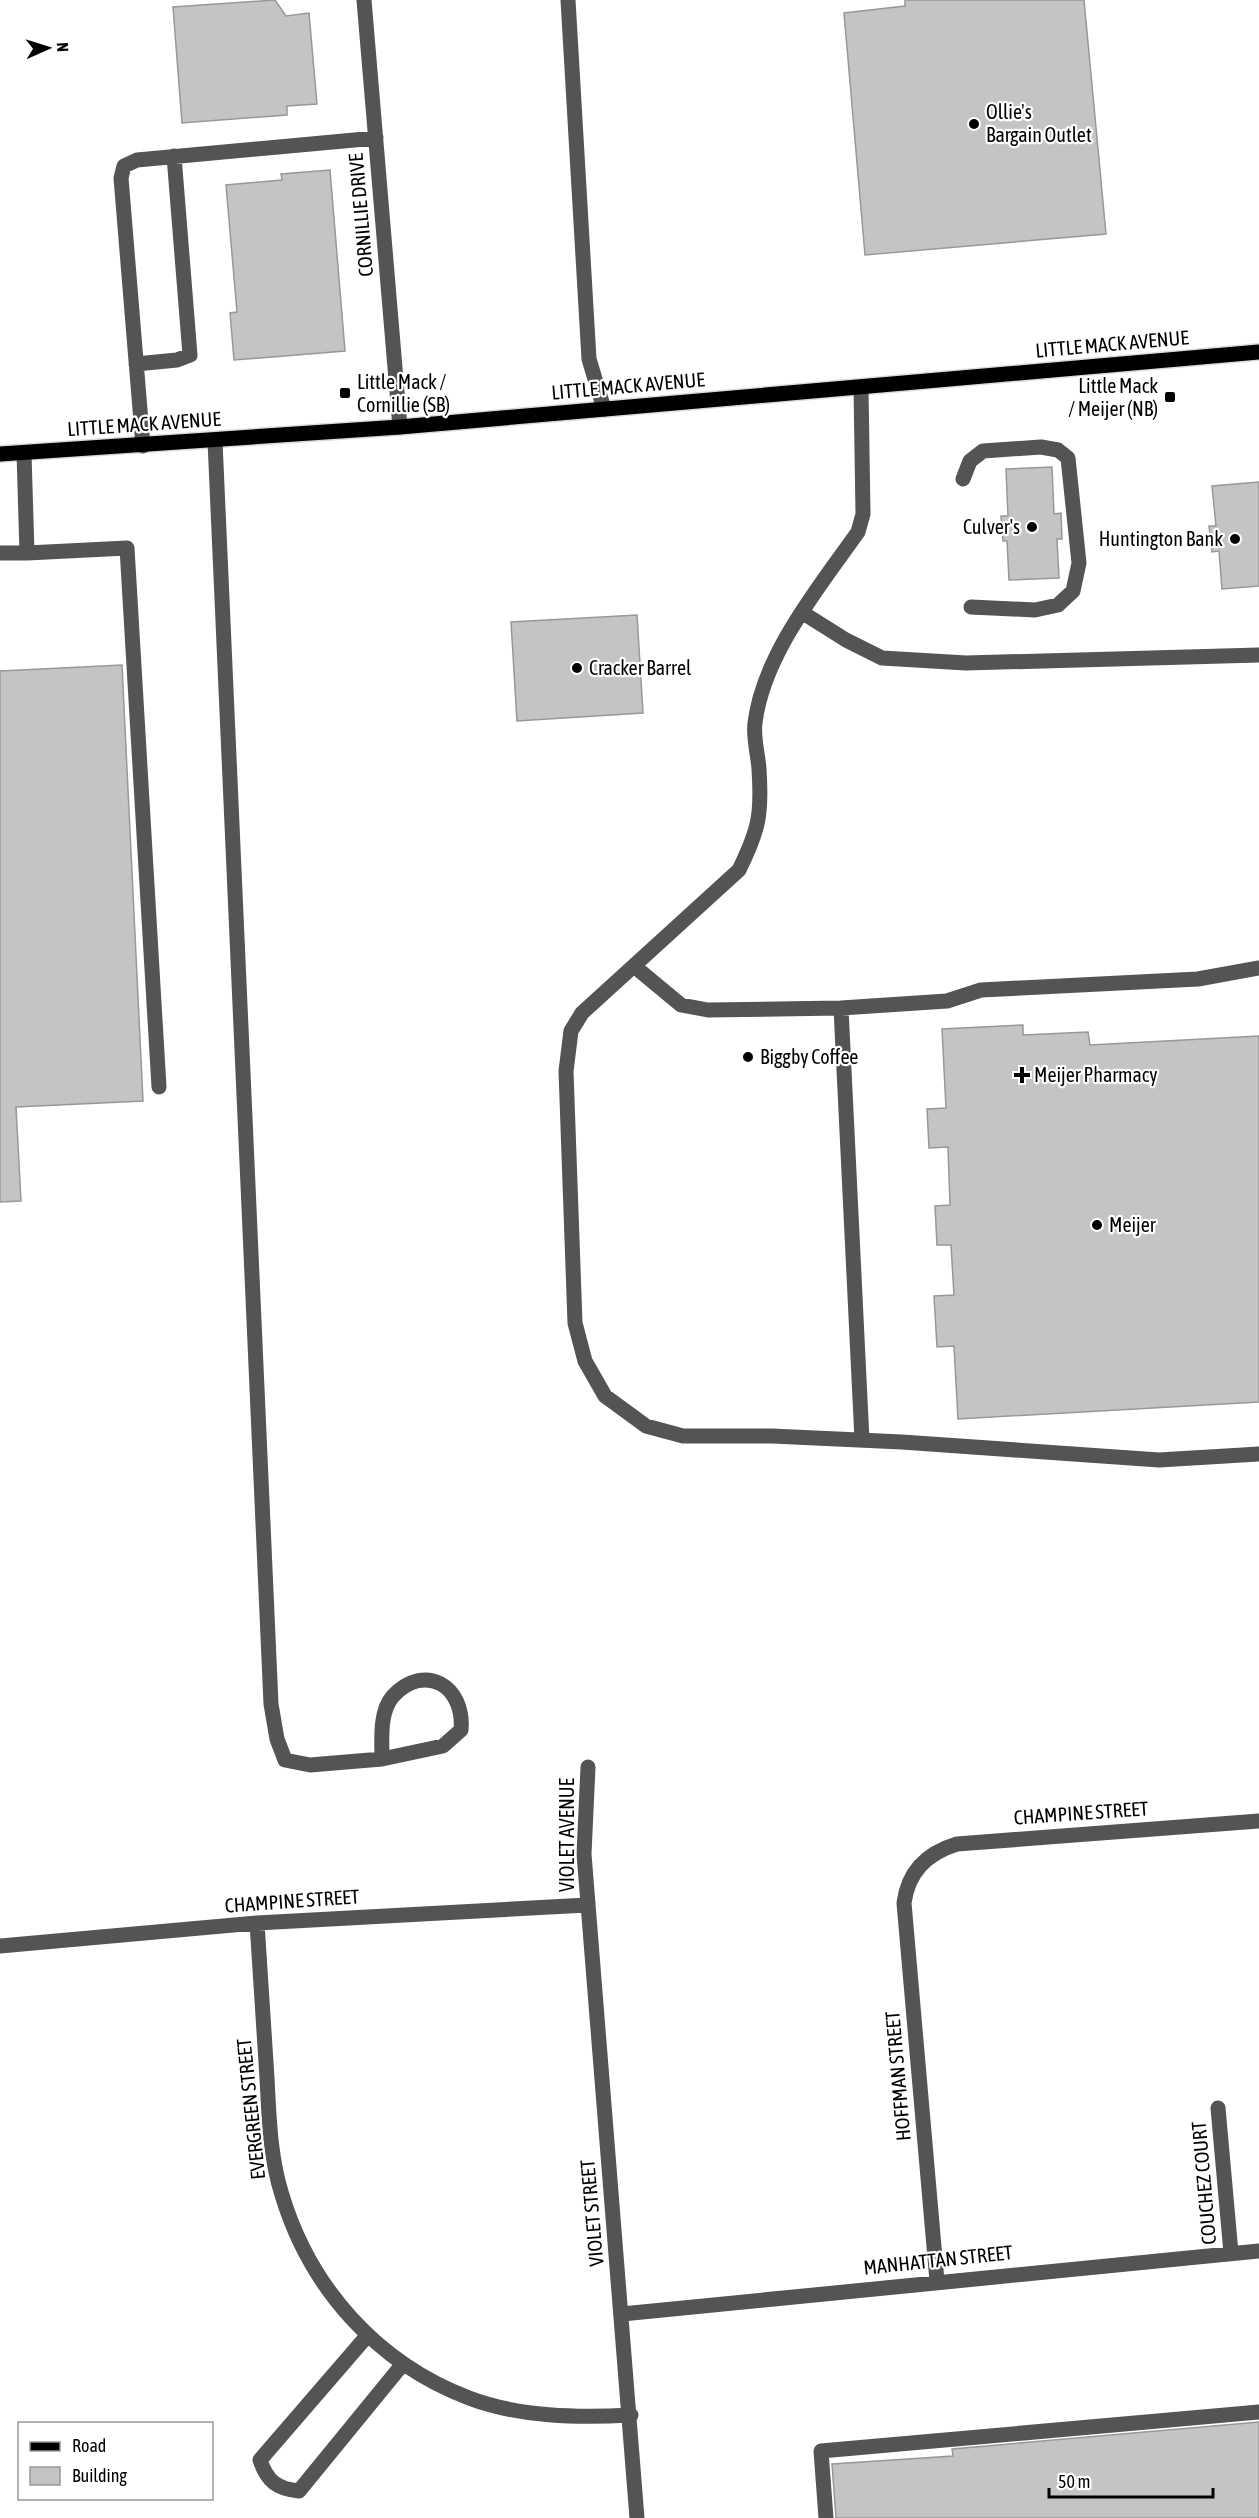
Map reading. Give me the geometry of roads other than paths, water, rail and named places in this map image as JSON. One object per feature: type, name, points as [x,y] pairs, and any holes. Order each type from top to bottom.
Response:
[{"type":"main road","name":"LITTLE MACK AVENUE","points":[[0,454],[400,427],[1259,352]]},
{"type":"street","name":"CORNILLIE DRIVE","points":[[364,0],[400,427]]},
{"type":"street","points":[[568,0],[590,359],[604,409]]},
{"type":"street","points":[[143,446],[121,178],[124,166],[137,160],[376,138]]},
{"type":"street","points":[[136,364],[177,360],[190,355],[174,156]]},
{"type":"street","points":[[861,388],[864,514],[858,532],[803,613],[764,680],[754,725],[760,820],[752,844],[739,870],[582,1013],[571,1031],[567,1061],[568,1145],[575,1323],[585,1361],[605,1396],[646,1426],[683,1436],[772,1436],[862,1440],[1159,1460],[1259,1454]]},
{"type":"street","points":[[215,441],[271,1704],[277,1739],[285,1760],[310,1765],[382,1759],[443,1746],[460,1730],[462,1715],[455,1694],[437,1681],[414,1682],[392,1697],[382,1725],[382,1759]]},
{"type":"street","points":[[963,478],[970,461],[983,450],[1041,447],[1058,450],[1068,458],[1079,563],[1073,591],[1058,605],[1035,610],[972,608]]},
{"type":"street","points":[[24,453],[27,553]]},
{"type":"street","points":[[0,554],[127,549],[159,1087]]},
{"type":"street","points":[[803,613],[866,651],[893,659],[966,663],[1259,655]]},
{"type":"street","points":[[634,966],[681,1005],[708,1010],[841,1008],[947,1001],[981,990],[1007,987],[1198,979],[1259,968]]},
{"type":"street","points":[[841,1008],[862,1440]]},
{"type":"street","name":"VIOLET AVENUE","points":[[587,1905],[584,1854],[588,1767]]},
{"type":"street","name":"CHAMPINE STREET","points":[[915,1870],[927,1858],[957,1844],[1259,1821]]},
{"type":"street","name":"HOFFMAN STREET","points":[[915,1870],[906,1891],[904,1903],[937,2281]]},
{"type":"street","name":"CHAMPINE STREET","points":[[0,1946],[257,1923],[587,1905]]},
{"type":"street","name":"VIOLET STREET","points":[[587,1905],[631,2415],[637,2518]]},
{"type":"street","name":"EVERGREEN STREET","points":[[257,1923],[270,2126],[281,2193],[298,2241],[323,2283],[367,2336],[402,2365],[469,2398],[516,2409],[585,2417],[631,2415]]},
{"type":"street","name":"COUCHEZ COURT","points":[[1218,2108],[1231,2253]]},
{"type":"street","name":"MANHATTAN STREET","points":[[622,2314],[937,2281],[1259,2251]]},
{"type":"street","points":[[367,2336],[260,2460],[266,2477],[283,2489],[299,2491],[402,2365]]},
{"type":"street","points":[[826,2518],[821,2451],[1259,2412]]},
{"type":"place","name":"Ollie's Bargain Outlet","points":[[974,124]]},
{"type":"place","name":"Little Mack / Cornillie (SB)","points":[[345,393]]},
{"type":"place","name":"Little Mack / Meijer (NB)","points":[[1170,397]]},
{"type":"place","name":"Culver's","points":[[1032,527]]},
{"type":"place","name":"Huntington Bank","points":[[1235,539]]},
{"type":"place","name":"Cracker Barrel","points":[[577,668]]},
{"type":"place","name":"Biggby Coffee","points":[[748,1057]]},
{"type":"place","name":"Meijer Pharmacy","points":[[1022,1075]]},
{"type":"place","name":"Meijer","points":[[1097,1225]]}]
